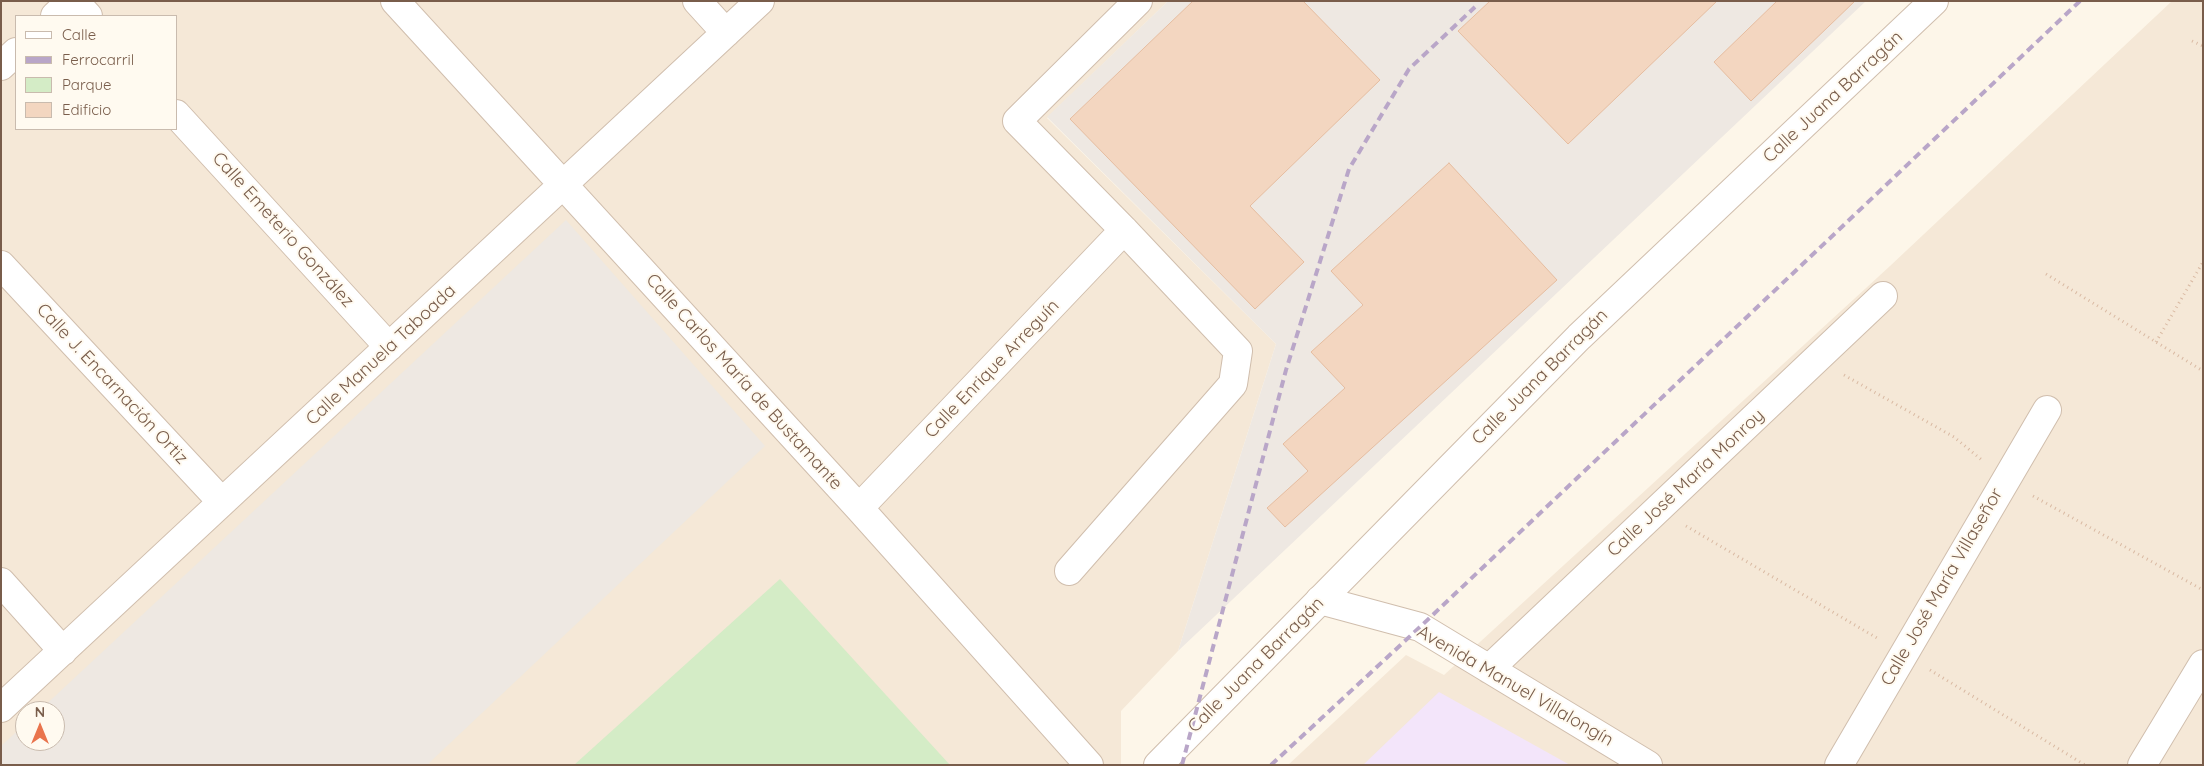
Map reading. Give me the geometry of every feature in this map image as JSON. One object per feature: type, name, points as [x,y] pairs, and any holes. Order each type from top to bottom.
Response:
[{"type":"street","points":[[56,15],[72,1],[87,15]]},
{"type":"street","name":"Calle Carlos María de Bustamante","points":[[396,1],[859,508],[1089,765]]},
{"type":"street","points":[[697,1],[726,33]]},
{"type":"street","name":"Calle Manuela Taboada","points":[[1,708],[760,1]]},
{"type":"street","points":[[1069,571],[1233,384],[1238,351],[1018,121],[1138,1]]},
{"type":"street","name":"Calle Juana Barragán","points":[[1158,765],[1579,337],[1934,1]]},
{"type":"street","points":[[1,66],[15,53]]},
{"type":"street","name":"Calle Emeterio González","points":[[178,116],[389,347]]},
{"type":"street","name":"Calle Enrique Arreguín","points":[[859,508],[1124,230]]},
{"type":"street","name":"Calle J. Encarnación Ortiz","points":[[1,265],[222,502]]},
{"type":"street","name":"Calle José María Monroy","points":[[1489,669],[1883,296]]},
{"type":"street","name":"Calle José María Villaseñor","points":[[1838,765],[2047,410]]},
{"type":"street","points":[[1,582],[63,651]]},
{"type":"street","name":"Avenida Manuel Villalongín","points":[[1320,600],[1420,627],[1648,765]]},
{"type":"street","points":[[2142,765],[2203,664]]},
{"type":"path","points":[[2192,41],[2203,46]]},
{"type":"path","points":[[2156,342],[2203,262]]},
{"type":"path","points":[[2046,274],[2203,371]]},
{"type":"path","points":[[1657,510],[1903,654],[2085,765]]},
{"type":"shaded area","points":[[1,1],[1168,1],[1047,118],[1276,344],[1178,651],[1121,711],[1121,765],[1,765]]},
{"type":"shaded area","points":[[1168,1],[1866,1],[1178,651],[1276,344],[1047,117]]},
{"type":"shaded area","points":[[2172,1],[2203,1],[2203,765],[1288,765],[1406,655],[1444,675],[1890,266]]},
{"type":"shaded area","points":[[566,220],[765,446],[429,763],[430,765],[1,765],[1,746],[15,733],[15,751],[65,751],[65,701],[50,701]]},
{"type":"shaded area","points":[[1439,692],[1570,765],[1363,765]]},
{"type":"green space","points":[[780,579],[950,765],[574,765]]},
{"type":"building","points":[[1193,1],[1303,1],[1380,80],[1250,206],[1304,262],[1255,309],[1070,119]]},
{"type":"building","points":[[1490,1],[1717,1],[1568,144],[1458,31]]},
{"type":"building","points":[[1777,1],[1855,1],[1751,101],[1714,62]]},
{"type":"building","points":[[1449,163],[1557,280],[1285,527],[1267,508],[1308,471],[1283,444],[1345,388],[1311,352],[1363,305],[1331,271]]},
{"type":"railway","points":[[1271,765],[1420,627],[2080,1]]},
{"type":"railway","points":[[1182,765],[1286,370],[1349,169],[1409,69],[1475,7]]}]
